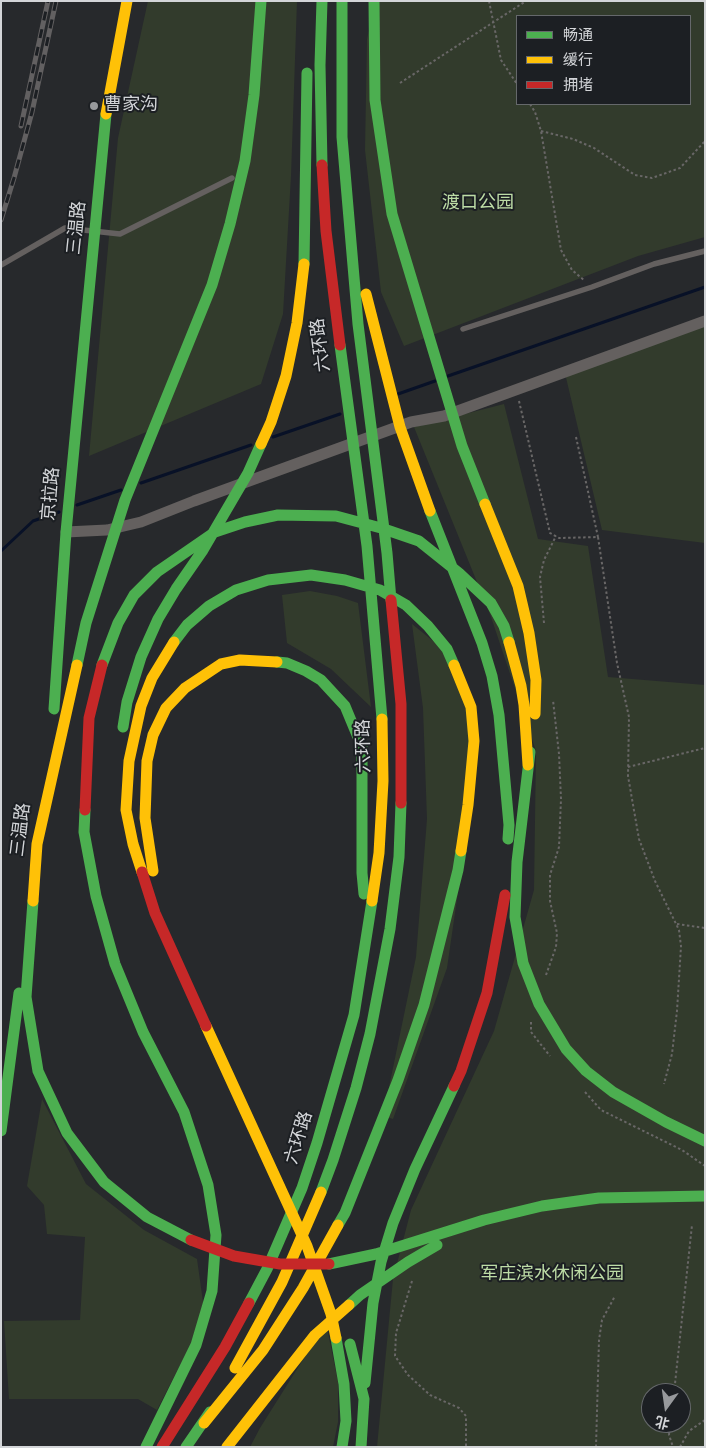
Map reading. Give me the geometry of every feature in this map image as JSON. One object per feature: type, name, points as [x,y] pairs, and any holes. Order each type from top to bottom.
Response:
[{"type":"highway","name":"三温路","points":[[72,458],[107,109],[127,1]]},
{"type":"highway","points":[[261,1],[254,95],[245,161],[230,224],[212,285],[124,500],[86,623],[37,844],[26,997],[38,1071],[67,1133],[104,1182],[147,1218],[181,1236],[234,1256],[280,1264],[331,1264],[376,1254],[484,1220],[542,1206],[599,1198],[705,1196]]},
{"type":"highway","points":[[316,1],[308,54],[306,94],[304,273],[298,323],[286,376],[271,422],[248,472],[203,550],[158,619],[141,657],[127,702],[121,740],[120,778],[133,844],[155,913],[307,1246],[323,1290],[333,1323],[344,1384],[346,1421],[342,1447]]},
{"type":"highway","name":"六环路","points":[[162,1447],[225,1347],[267,1269],[302,1188],[354,1015],[379,853],[383,782],[382,714],[366,546],[326,231],[321,131],[320,65],[322,1]]},
{"type":"highway","name":"六环路","points":[[186,1447],[204,1423],[282,1282],[311,1217],[333,1160],[356,1088],[370,1034],[390,929],[399,857],[402,784],[400,704],[387,553],[358,324],[350,234],[342,137],[340,58],[342,1]]},
{"type":"highway","points":[[374,1],[375,100],[392,214],[462,446],[518,586],[529,633],[536,680],[535,724],[528,765],[517,862],[515,917],[524,963],[539,1004],[566,1049],[586,1071],[613,1092],[666,1122],[705,1141]]},
{"type":"highway","points":[[350,234],[400,426],[433,520],[482,643],[492,676],[497,705],[509,825],[504,907],[487,993],[461,1071],[408,1187],[393,1223],[381,1262],[374,1303],[361,1447]]},
{"type":"highway","name":"京拉路","points":[[66,532],[72,458]]},
{"type":"highway","points":[[146,1447],[196,1345],[212,1291],[216,1235],[208,1185],[184,1112],[143,1032],[115,964],[96,896],[84,832],[89,718],[101,668],[118,623],[134,595],[156,572],[214,532],[278,515],[336,516],[389,530],[419,541],[459,573],[491,603],[504,626],[521,686],[528,765]]},
{"type":"highway","name":"三温路","points":[[1,1132],[55,702],[66,532]]},
{"type":"highway","points":[[126,810],[129,761],[141,706],[149,685],[168,649],[186,625],[209,606],[236,590],[268,580],[311,575],[344,580],[380,590],[406,605],[428,626],[447,649],[471,707],[474,741],[472,773],[458,870],[424,1005],[398,1080],[345,1212],[303,1288],[263,1350],[204,1423]]},
{"type":"highway","points":[[184,949],[164,909],[150,859],[145,818],[145,790],[153,735],[166,708],[185,688],[221,664],[240,660],[288,663],[321,680],[345,706],[362,748],[362,873],[368,929]]},
{"type":"highway","points":[[196,976],[328,1274],[347,1333],[364,1399]]},
{"type":"highway","points":[[227,1447],[315,1335],[337,1314],[360,1295],[408,1262],[484,1220]]},
{"type":"street","points":[[66,532],[107,530],[141,522],[411,422],[444,416],[705,321]]},
{"type":"lane","points":[[1,265],[65,228],[120,234],[232,178]]},
{"type":"lane","points":[[463,329],[592,287],[654,264],[705,251]]},
{"type":"path","points":[[489,1],[501,60],[516,82]]},
{"type":"path","points":[[400,83],[526,1]]},
{"type":"path","points":[[531,105],[541,131],[561,250],[572,270],[592,287]]},
{"type":"path","points":[[541,131],[594,148],[635,175],[652,178],[680,168],[705,141]]},
{"type":"path","points":[[516,390],[550,533],[559,538],[598,537]]},
{"type":"path","points":[[576,437],[598,537],[617,664],[629,717],[628,776],[639,839],[655,882],[676,924],[681,946],[672,1054],[664,1084]]},
{"type":"path","points":[[545,629],[540,577],[544,560],[556,536]]},
{"type":"path","points":[[544,981],[556,947],[557,933],[550,900],[550,875],[559,847],[561,799],[559,754],[552,696]]},
{"type":"path","points":[[628,767],[705,748]]},
{"type":"path","points":[[676,924],[705,928]]},
{"type":"path","points":[[531,1015],[531,1032],[554,1061]]},
{"type":"path","points":[[584,1091],[601,1110],[682,1150],[705,1166]]},
{"type":"path","points":[[675,1383],[692,1225]]},
{"type":"path","points":[[412,1281],[396,1333],[395,1356],[408,1375],[430,1395],[459,1408],[466,1416],[466,1447]]},
{"type":"path","points":[[596,1447],[599,1340],[602,1320],[615,1296]]},
{"type":"path","points":[[680,1447],[689,1431],[705,1420]]},
{"type":"path","points":[[669,1433],[673,1447]]},
{"type":"green space","points":[[148,1],[297,1],[291,176],[283,314],[261,384],[89,456],[118,138]]},
{"type":"green space","name":"渡口公园","points":[[376,1],[705,1],[705,237],[638,256],[404,346],[381,292],[365,150],[367,39]]},
{"type":"green space","points":[[705,316],[705,543],[602,530],[564,369]]},
{"type":"green space","name":"军庄滨水休闲公园","points":[[504,404],[538,539],[588,546],[608,677],[705,685],[705,1447],[377,1447],[393,1279],[411,1210],[494,1031],[534,890],[536,751],[490,614],[414,427]]},
{"type":"green space","points":[[310,591],[337,596],[358,603],[371,707],[331,669],[287,643],[282,595]]},
{"type":"green space","points":[[412,624],[453,657],[478,755],[447,968],[393,1119],[383,1116],[416,957],[427,819],[423,708]]},
{"type":"green space","points":[[42,1099],[86,1184],[144,1230],[197,1259],[205,1316],[157,1410],[138,1399],[9,1399],[4,1321],[80,1320],[85,1237],[47,1234],[44,1205],[27,1186]]},
{"type":"green space","points":[[326,1323],[338,1382],[338,1422],[333,1447],[250,1447],[260,1428]]},
{"type":"waterway","points":[[448,376],[705,287]]},
{"type":"waterway","points":[[398,394],[435,381]]},
{"type":"waterway","points":[[273,437],[340,414]]},
{"type":"waterway","points":[[141,483],[251,445]]},
{"type":"waterway","points":[[77,505],[121,490]]},
{"type":"waterway","points":[[1,551],[33,521],[59,512]]},
{"type":"railway","points":[[21,126],[48,1]]},
{"type":"railway","points":[[1,220],[32,112],[56,1]]},
{"type":"traffic: fast","points":[[77,665],[86,623],[125,500],[212,285],[230,224],[245,161],[254,95],[261,1]]},
{"type":"traffic: fast","points":[[322,1],[320,65],[322,165]]},
{"type":"traffic: fast","points":[[342,1],[342,137],[358,324],[387,553],[391,600]]},
{"type":"traffic: fast","points":[[374,1],[375,100],[392,214],[462,446],[485,504]]},
{"type":"traffic: fast","points":[[304,264],[307,73]]},
{"type":"traffic: fast","points":[[54,709],[66,532],[106,114]]},
{"type":"traffic: fast","points":[[340,345],[367,546],[382,719]]},
{"type":"traffic: fast","points":[[123,727],[127,702],[141,657],[158,619],[203,550],[248,473],[261,444]]},
{"type":"traffic: fast","points":[[430,511],[482,643],[492,676],[499,715],[509,825],[508,839]]},
{"type":"traffic: fast","points":[[102,665],[118,623],[134,595],[157,572],[215,532],[245,522],[278,515],[336,516],[419,541],[459,573],[491,603],[504,626],[509,642]]},
{"type":"traffic: fast","points":[[174,642],[187,625],[209,606],[236,590],[268,580],[311,575],[345,580],[380,590],[406,605],[428,626],[447,649],[454,665]]},
{"type":"traffic: fast","points":[[277,662],[287,663],[321,680],[345,706],[362,747],[362,873],[364,894]]},
{"type":"traffic: fast","points":[[530,752],[517,862],[515,917],[523,963],[539,1004],[566,1049],[586,1071],[613,1092],[666,1122],[705,1141]]},
{"type":"traffic: fast","points":[[321,1192],[356,1088],[370,1034],[390,929],[399,857],[401,803]]},
{"type":"traffic: fast","points":[[85,810],[84,832],[96,896],[115,964],[143,1032],[184,1112],[208,1185],[216,1235],[212,1291],[196,1345],[146,1447]]},
{"type":"traffic: fast","points":[[338,1225],[345,1213],[398,1080],[424,1005],[458,870],[461,851]]},
{"type":"traffic: fast","points":[[33,901],[26,997],[38,1071],[67,1133],[104,1182],[147,1217],[191,1240]]},
{"type":"traffic: fast","points":[[249,1303],[267,1269],[302,1188],[317,1143],[354,1015],[372,901]]},
{"type":"traffic: fast","points":[[1,1131],[19,993]]},
{"type":"traffic: fast","points":[[365,1383],[373,1303],[381,1262],[393,1223],[415,1169],[454,1086]]},
{"type":"traffic: fast","points":[[329,1264],[376,1254],[484,1220],[542,1206],[599,1198],[705,1196]]},
{"type":"traffic: fast","points":[[349,1305],[360,1295],[408,1262],[437,1245]]},
{"type":"traffic: fast","points":[[336,1338],[344,1384],[346,1421],[342,1447]]},
{"type":"traffic: fast","points":[[350,1344],[364,1399],[361,1447]]},
{"type":"traffic: fast","points":[[186,1447],[210,1412]]},
{"type":"traffic: slow","points":[[106,114],[127,1]]},
{"type":"traffic: slow","points":[[261,444],[271,422],[286,376],[297,323],[304,264]]},
{"type":"traffic: slow","points":[[366,294],[400,427],[430,511]]},
{"type":"traffic: slow","points":[[485,504],[518,586],[529,633],[536,680],[535,714]]},
{"type":"traffic: slow","points":[[142,872],[133,844],[126,810],[129,761],[141,706],[152,678],[174,642]]},
{"type":"traffic: slow","points":[[509,642],[524,705],[528,765]]},
{"type":"traffic: slow","points":[[153,871],[145,818],[147,761],[153,735],[166,708],[185,688],[221,664],[240,660],[277,662]]},
{"type":"traffic: slow","points":[[33,901],[37,844],[77,665]]},
{"type":"traffic: slow","points":[[454,665],[471,707],[474,741],[468,805],[461,851]]},
{"type":"traffic: slow","points":[[372,901],[379,853],[383,781],[382,719]]},
{"type":"traffic: slow","points":[[206,1026],[307,1246],[331,1314],[336,1338]]},
{"type":"traffic: slow","points":[[235,1368],[282,1282],[321,1192]]},
{"type":"traffic: slow","points":[[204,1423],[263,1350],[303,1288],[338,1225]]},
{"type":"traffic: slow","points":[[227,1447],[315,1335],[349,1305]]},
{"type":"traffic: jam","points":[[322,165],[326,231],[340,345]]},
{"type":"traffic: jam","points":[[391,600],[401,704],[401,803]]},
{"type":"traffic: jam","points":[[85,810],[89,718],[102,665]]},
{"type":"traffic: jam","points":[[142,872],[155,913],[206,1026]]},
{"type":"traffic: jam","points":[[454,1086],[461,1071],[487,993],[505,895]]},
{"type":"traffic: jam","points":[[191,1240],[234,1256],[280,1264],[329,1264]]},
{"type":"traffic: jam","points":[[162,1447],[225,1347],[249,1303]]},
{"type":"place","name":"曹家沟","points":[[94,106]]}]
